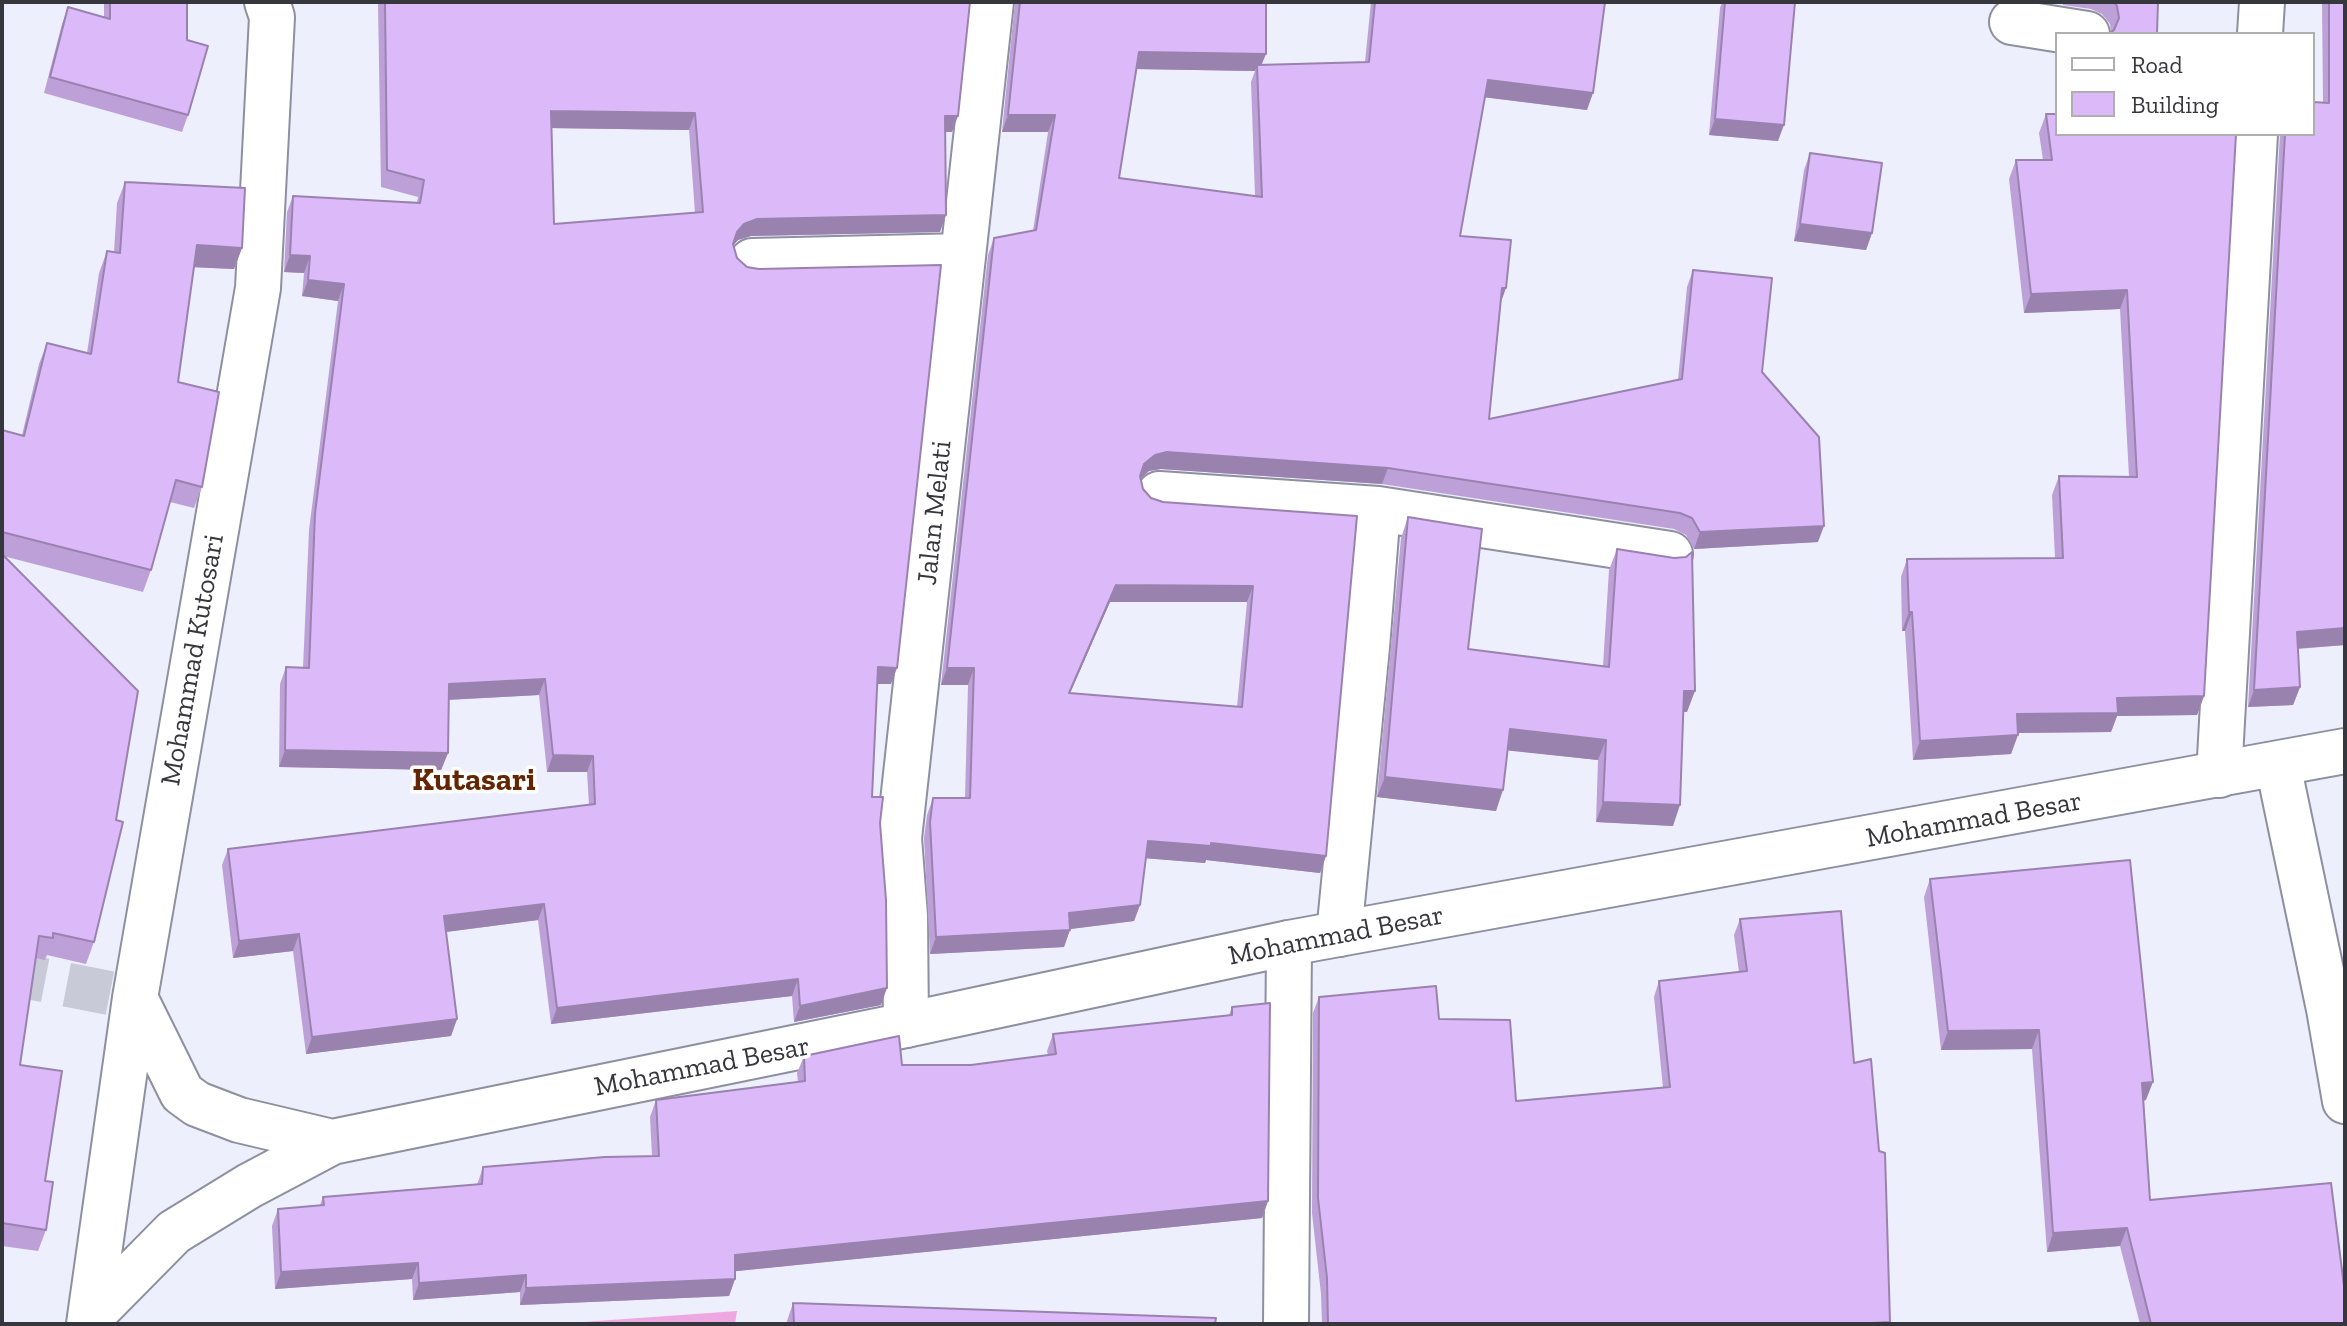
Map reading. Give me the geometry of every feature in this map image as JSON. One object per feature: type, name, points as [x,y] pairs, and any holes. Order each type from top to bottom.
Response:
[{"type":"street","name":"Mohammad Kutosari","points":[[90,1320],[135,998],[258,288],[272,17],[267,2]]},
{"type":"street","name":"Jalan Melati","points":[[906,1025],[905,916],[899,838],[991,2]]},
{"type":"street","points":[[2260,32],[2262,2]]},
{"type":"street","points":[[2012,22],[2074,32]]},
{"type":"street","points":[[2219,775],[2255,136]]},
{"type":"street","points":[[752,261],[963,256]]},
{"type":"street","points":[[1159,494],[1378,509],[1670,554]]},
{"type":"street","points":[[1339,934],[1378,509]]},
{"type":"street","name":"Mohammad Besar","points":[[332,1142],[1289,943],[2345,751]]},
{"type":"street","points":[[2278,765],[2345,1101]]},
{"type":"street","points":[[1286,1324],[1289,943]]},
{"type":"street","points":[[135,998],[182,1093],[197,1104],[239,1120],[332,1142]]},
{"type":"street","points":[[90,1320],[174,1232],[249,1186],[332,1142]]},
{"type":"shaded area","points":[[737,1311],[735,1324],[555,1324]]},
{"type":"building","points":[[110,2],[187,2],[187,40],[208,46],[188,115],[50,77],[68,7],[110,19]]},
{"type":"building","points":[[385,2],[970,2],[958,116],[945,116],[946,215],[757,219],[744,224],[733,244],[737,258],[747,267],[759,269],[941,265],[897,668],[878,667],[872,797],[883,797],[880,823],[886,900],[887,988],[800,1006],[798,979],[557,1008],[544,904],[444,916],[457,1019],[312,1037],[299,934],[239,941],[228,849],[595,804],[593,756],[553,755],[545,679],[449,684],[448,753],[285,750],[286,667],[309,668],[315,513],[344,284],[308,280],[310,256],[290,255],[293,196],[420,203],[424,180],[387,170]],"holes":[[[551,111],[695,113],[703,212],[554,224]]]},
{"type":"building","points":[[1020,2],[1266,2],[1266,54],[1139,52],[1119,178],[1262,197],[1257,65],[1369,62],[1375,2],[1605,2],[1593,93],[1488,80],[1460,236],[1511,240],[1506,288],[1502,288],[1489,419],[1682,379],[1693,270],[1772,278],[1762,372],[1819,437],[1824,526],[1700,532],[1692,518],[1680,513],[1388,468],[1167,452],[1155,455],[1144,464],[1140,476],[1143,489],[1151,498],[1163,502],[1357,516],[1326,856],[1211,843],[1211,846],[1148,841],[1140,905],[1069,913],[1070,930],[936,937],[930,822],[933,798],[970,798],[974,668],[947,668],[994,238],[1036,230],[1055,115],[1008,115]],"holes":[[[1116,585],[1253,586],[1242,707],[1069,693]]]},
{"type":"building","points":[[1725,2],[1795,2],[1784,125],[1715,119]]},
{"type":"building","points":[[2114,2],[2158,2],[2157,32],[2112,32],[2119,18]]},
{"type":"building","points":[[2329,2],[2345,2],[2345,628],[2297,632],[2300,687],[2254,690],[2285,136],[2315,136],[2315,102],[2329,103]]},
{"type":"building","points":[[2046,114],[2055,114],[2055,136],[2236,136],[2204,696],[2117,698],[2118,713],[2017,714],[2018,735],[1920,741],[1907,559],[2063,558],[2059,476],[2137,477],[2127,290],[2031,294],[2016,160],[2052,160]]},
{"type":"building","points":[[1810,153],[1882,163],[1872,233],[1800,224]]},
{"type":"building","points":[[125,182],[245,188],[242,248],[197,245],[178,382],[219,392],[202,487],[176,480],[151,570],[2,532],[2,430],[24,436],[47,343],[91,354],[107,251],[120,253]]},
{"type":"building","points":[[1408,517],[1482,529],[1468,649],[1609,667],[1617,549],[1674,558],[1686,557],[1692,552],[1695,691],[1684,691],[1680,805],[1603,802],[1606,740],[1510,729],[1503,790],[1385,777]]},
{"type":"building","points":[[2,554],[138,691],[116,820],[123,822],[94,942],[53,933],[53,938],[39,936],[20,1065],[62,1071],[45,1181],[53,1182],[46,1230],[2,1223]]},
{"type":"building","points":[[2130,860],[2153,1082],[2142,1083],[2150,1200],[2331,1183],[2345,1294],[2345,1324],[2151,1324],[2127,1228],[2053,1233],[2039,1030],[1948,1031],[1930,879]]},
{"type":"building","points":[[1841,911],[1854,1063],[1871,1059],[1879,1151],[1885,1153],[1890,1322],[1328,1324],[1327,1278],[1318,1198],[1319,997],[1436,986],[1439,1019],[1510,1020],[1516,1101],[1670,1087],[1659,981],[1747,971],[1740,919]]},
{"type":"building","points":[[1270,1003],[1268,1201],[735,1255],[735,1279],[526,1288],[526,1275],[419,1283],[418,1263],[281,1272],[278,1209],[324,1205],[323,1197],[482,1184],[483,1167],[659,1156],[656,1100],[805,1081],[804,1056],[899,1036],[902,1065],[971,1065],[1056,1054],[1053,1034],[1232,1015],[1232,1007]]},
{"type":"building","points":[[793,1303],[1216,1318],[1215,1324],[794,1324]]},
{"type":"tunnel","points":[[2,972],[135,998]]},
{"type":"district","name":"Kutasari","points":[[474,781]]}]
